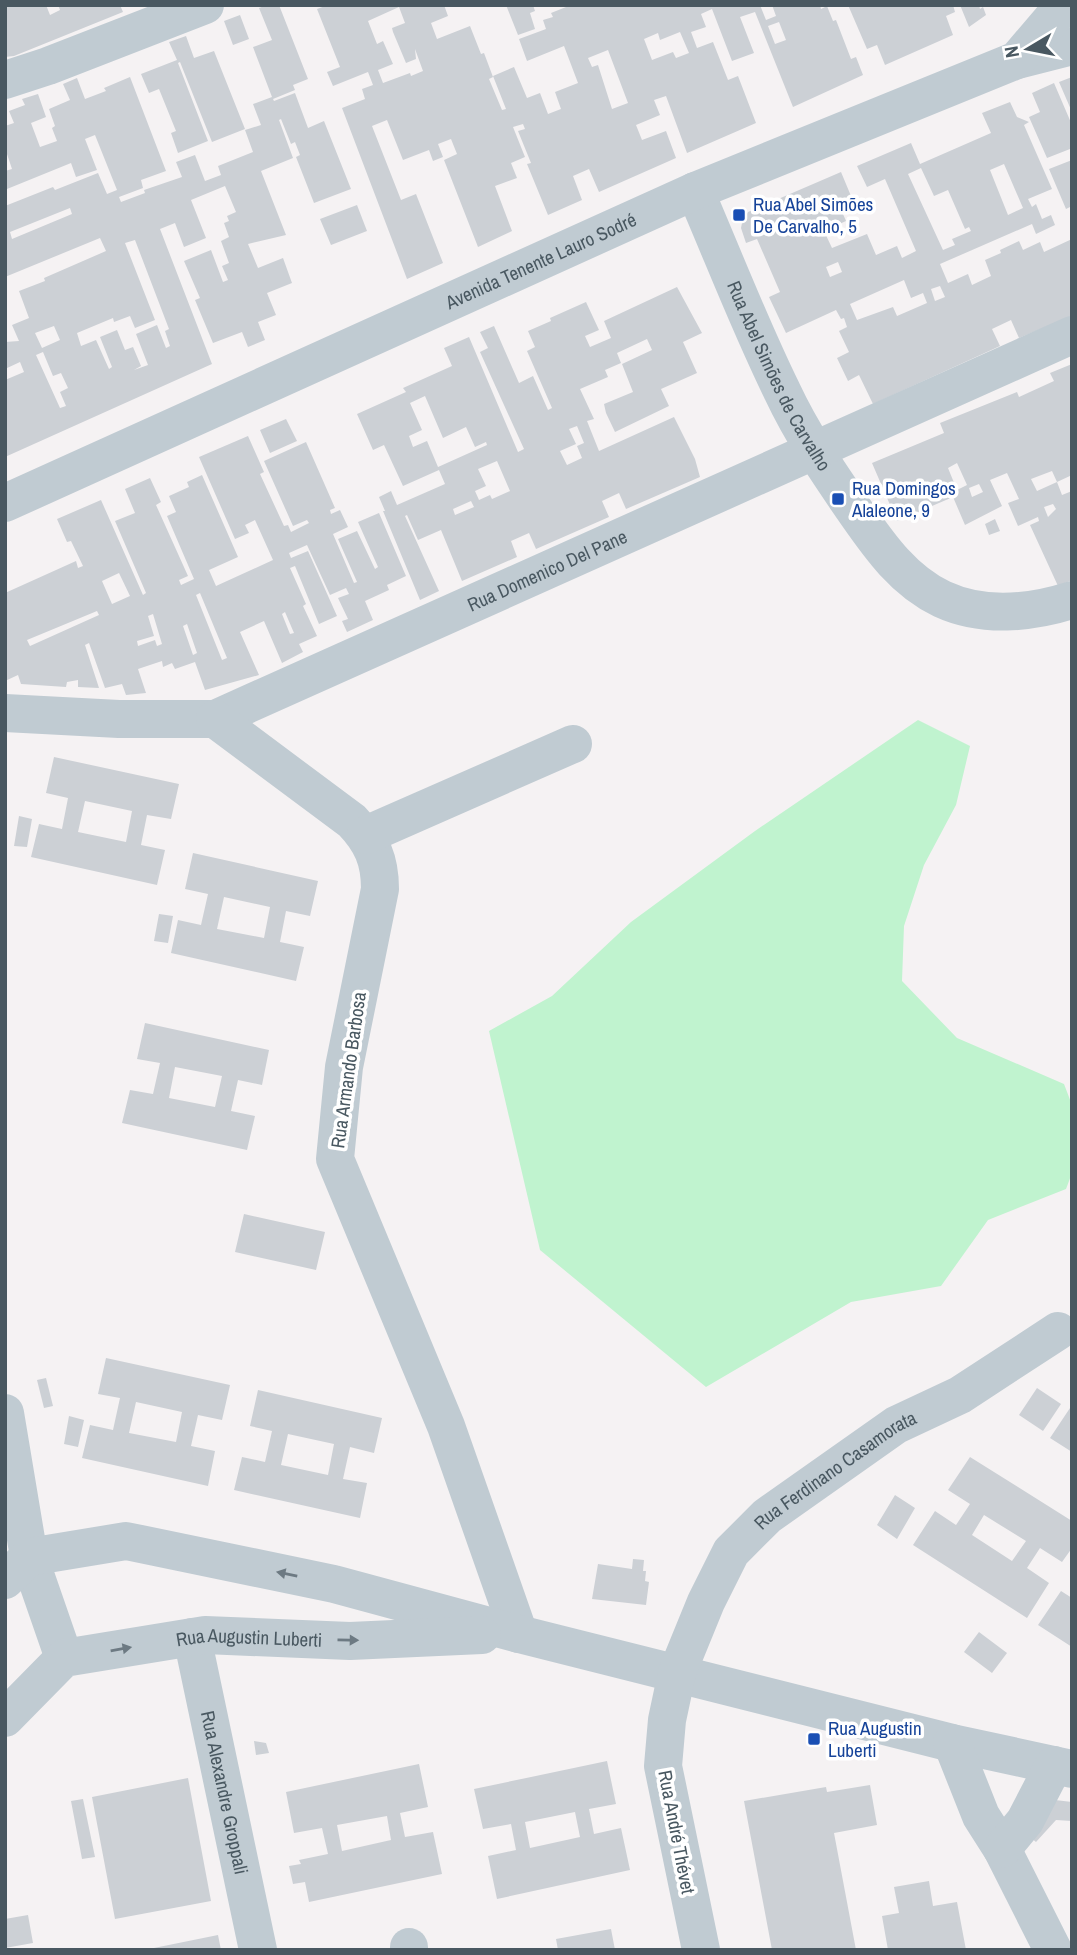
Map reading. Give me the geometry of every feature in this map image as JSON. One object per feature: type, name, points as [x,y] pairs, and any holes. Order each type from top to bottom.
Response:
[{"type":"street","points":[[5,80],[205,5]]},
{"type":"street","name":"Avenida Tenente Lauro Sodré","points":[[5,503],[695,191],[1017,60],[1064,5]]},
{"type":"street","points":[[1017,60],[1072,46]]},
{"type":"street","name":"Rua Abel Simões de Carvalho","points":[[695,191],[783,393],[842,493],[894,562],[914,582],[943,600],[974,608],[1007,613],[1072,600]]},
{"type":"street","name":"Rua Domenico Del Pane","points":[[5,713],[119,719],[215,719],[1072,335]]},
{"type":"street","name":"Rua Armando Barbosa","points":[[215,719],[352,821],[366,835],[375,851],[380,870],[380,889],[344,1067],[335,1159],[446,1426],[519,1634]]},
{"type":"street","points":[[366,835],[573,744]]},
{"type":"street","name":"Rua Ferdinano Casamorata","points":[[677,1673],[706,1602],[731,1552],[767,1516],[896,1425],[960,1395],[1058,1331]]},
{"type":"street","points":[[5,1413],[17,1569],[64,1658],[5,1718]]},
{"type":"street","name":"Rua Augustin Luberti","points":[[17,1569],[126,1541],[334,1584],[519,1634],[1063,1767]]},
{"type":"street","name":"Rua Augustin Luberti","points":[[64,1658],[205,1635],[350,1641],[519,1634]]},
{"type":"street","name":"Rua Alexandre Groppali","points":[[192,1637],[258,1950]]},
{"type":"street","name":"Rua André Thévet","points":[[677,1673],[667,1720],[663,1766],[701,1950]]},
{"type":"street","points":[[952,1742],[981,1816],[1002,1849],[1053,1950]]},
{"type":"street","points":[[1002,1849],[1063,1767]]},
{"type":"green space","points":[[918,720],[970,746],[956,805],[924,865],[904,926],[902,981],[957,1038],[1064,1084],[1072,1105],[1072,1173],[1066,1189],[988,1220],[941,1286],[851,1302],[706,1387],[540,1250],[489,1031],[552,996],[631,922],[755,831]]},
{"type":"building","points":[[5,5],[46,5],[50,15],[60,10],[58,5],[120,5],[123,12],[14,56],[5,57]]},
{"type":"building","points":[[279,5],[308,79],[293,85],[295,90],[273,99],[274,101],[295,93],[308,128],[324,121],[351,189],[314,203],[296,157],[300,155],[295,142],[291,144],[281,119],[279,120],[293,158],[261,171],[286,235],[248,244],[258,268],[283,258],[292,283],[267,293],[276,315],[258,322],[265,340],[248,347],[242,332],[213,343],[195,300],[200,298],[184,261],[211,250],[223,282],[228,280],[222,266],[229,263],[221,241],[229,237],[224,223],[229,221],[227,216],[236,212],[225,186],[191,200],[206,238],[184,247],[175,223],[160,229],[212,364],[5,457],[5,380],[24,372],[20,362],[5,369],[5,342],[19,341],[12,325],[29,318],[19,291],[106,251],[100,238],[5,277],[5,206],[98,173],[107,194],[117,190],[95,135],[85,139],[97,170],[76,177],[71,163],[7,189],[5,171],[12,169],[5,148],[5,126],[14,123],[9,111],[25,105],[22,99],[38,94],[46,117],[31,123],[40,147],[57,141],[49,109],[70,100],[63,84],[77,78],[85,99],[130,77],[166,171],[141,180],[143,188],[119,197],[121,202],[145,193],[144,190],[182,177],[176,162],[195,155],[205,181],[221,175],[218,166],[253,152],[245,130],[261,125],[253,104],[272,97],[253,47],[272,40],[259,8]],"holes":[[[70,208],[72,214],[12,239],[10,232]],[[135,240],[169,329],[165,331],[170,346],[166,348],[157,325],[136,334],[148,365],[134,370],[141,366],[133,347],[125,350],[117,330],[100,337],[112,367],[109,369],[96,340],[81,346],[77,333],[113,318],[114,322],[130,316],[135,328],[155,320],[125,243]],[[54,326],[60,340],[42,348],[35,333]],[[43,352],[53,376],[61,373],[68,388],[60,392],[66,406],[60,408],[36,355]]]},
{"type":"building","points":[[328,5],[444,5],[448,16],[431,23],[437,39],[470,26],[481,54],[484,53],[493,77],[489,79],[502,110],[506,109],[493,76],[514,67],[527,98],[540,93],[548,114],[561,109],[555,92],[578,83],[564,46],[527,61],[519,39],[546,29],[543,20],[553,17],[551,13],[571,5],[760,5],[766,20],[776,16],[772,5],[820,5],[821,9],[827,6],[833,21],[836,20],[851,59],[856,57],[863,75],[793,107],[755,12],[740,17],[754,53],[732,61],[712,9],[701,14],[706,27],[691,32],[697,48],[713,42],[728,80],[738,76],[756,123],[687,153],[666,96],[654,100],[660,115],[636,125],[642,140],[666,131],[676,158],[599,192],[589,169],[573,176],[582,200],[548,215],[527,164],[531,163],[518,131],[525,129],[523,124],[513,127],[525,157],[511,163],[517,178],[495,186],[512,231],[478,247],[444,160],[457,154],[451,139],[438,144],[443,157],[433,161],[429,150],[403,160],[387,120],[372,126],[401,200],[416,194],[443,263],[407,279],[342,108],[365,99],[362,89],[373,85],[368,72],[333,86],[327,72],[340,67],[317,9]],"holes":[[[399,7],[405,23],[392,28],[393,32],[406,63],[416,59],[415,49],[423,71],[383,83],[378,70],[393,64],[383,41],[377,44],[368,21]],[[779,22],[786,40],[775,44],[768,26]],[[680,32],[689,53],[676,58],[673,52],[652,60],[644,39],[658,33],[660,40]],[[608,50],[628,103],[612,109],[598,65],[592,67],[588,58]]]},
{"type":"building","points":[[506,5],[533,5],[535,11],[530,13],[535,29],[518,35]]},
{"type":"building","points":[[848,5],[953,5],[955,12],[946,16],[953,35],[885,65],[877,45],[867,49]]},
{"type":"building","points":[[960,5],[979,5],[980,9],[983,7],[986,15],[969,27]]},
{"type":"building","points":[[240,15],[249,39],[233,45],[224,21]]},
{"type":"building","points":[[186,36],[194,58],[214,51],[245,129],[212,142],[180,62],[178,63],[208,141],[178,153],[171,133],[176,131],[159,89],[149,93],[141,74],[177,60],[169,42]]},
{"type":"building","points":[[1072,77],[1072,112],[1059,82]]},
{"type":"building","points":[[1054,83],[1072,125],[1072,153],[1070,149],[1047,158],[1029,117],[1040,112],[1032,93]]},
{"type":"building","points":[[1010,102],[1017,117],[1029,122],[1024,125],[1052,189],[1028,199],[1032,207],[1036,204],[1042,219],[1051,215],[1055,225],[1036,234],[1032,224],[940,264],[948,283],[968,274],[972,285],[991,276],[985,260],[1019,241],[1023,250],[1040,242],[1044,252],[1072,239],[1072,316],[1019,338],[1011,320],[992,329],[1000,346],[873,404],[859,375],[848,381],[837,358],[849,352],[839,331],[847,327],[844,318],[841,319],[836,310],[786,333],[769,297],[780,292],[757,239],[746,243],[742,223],[748,212],[841,172],[856,208],[843,214],[846,221],[824,231],[832,248],[867,234],[876,255],[897,246],[902,258],[916,251],[885,179],[867,187],[857,166],[911,143],[920,164],[991,133],[982,113]],"holes":[[[1004,164],[1023,208],[1008,215],[990,170]],[[921,168],[934,196],[948,190],[965,229],[969,227],[971,231],[952,239],[955,245],[943,250],[908,174]],[[838,262],[842,272],[830,277],[826,267]],[[904,280],[911,298],[923,293],[927,303],[897,316],[893,307],[857,320],[850,304]],[[940,286],[945,297],[935,301],[931,289]]]},
{"type":"building","points":[[1072,160],[1072,206],[1066,209],[1049,169]]},
{"type":"building","points":[[357,205],[367,231],[331,245],[320,219]]},
{"type":"building","points":[[677,287],[702,333],[683,342],[697,373],[661,389],[669,406],[615,432],[606,413],[604,404],[633,392],[622,364],[652,350],[647,339],[617,353],[621,363],[605,370],[608,377],[580,389],[594,419],[587,421],[599,451],[674,417],[695,459],[700,477],[626,509],[619,493],[602,501],[609,517],[536,549],[529,533],[511,541],[517,557],[462,581],[441,530],[418,540],[407,515],[405,516],[439,591],[420,600],[379,497],[391,491],[397,505],[445,484],[439,470],[403,486],[384,445],[373,450],[357,414],[406,392],[403,388],[452,366],[444,348],[469,337],[518,452],[524,449],[480,352],[488,348],[480,332],[494,326],[519,383],[533,376],[548,410],[552,408],[527,351],[535,347],[528,331],[586,302],[599,330],[585,336],[590,347],[611,338],[604,321]],"holes":[[[425,396],[443,438],[466,427],[475,447],[486,442],[487,445],[438,467],[427,441],[413,447],[409,436],[422,430],[410,403]],[[577,426],[584,443],[577,446],[582,458],[567,465],[560,451],[576,444],[569,429]],[[497,461],[510,491],[492,499],[490,495],[479,500],[475,491],[486,486],[478,469]],[[471,501],[474,507],[455,515],[453,509]]]},
{"type":"building","points":[[1072,364],[1072,475],[1057,482],[1062,495],[1072,491],[1072,580],[1058,586],[1030,525],[1039,521],[1038,517],[1018,526],[1008,503],[1019,499],[1007,473],[990,480],[1002,506],[965,525],[953,497],[897,521],[872,463],[944,433],[940,423],[1017,392],[1019,397],[1054,381],[1050,373]],"holes":[[[957,463],[967,485],[957,490],[948,468]],[[1052,471],[1057,482],[1037,491],[1031,479]],[[979,484],[983,492],[972,497],[969,488]],[[1053,504],[1056,509],[1048,517],[1044,507]]]},
{"type":"building","points":[[286,419],[297,441],[270,453],[260,430]]},
{"type":"building","points":[[248,436],[264,472],[260,474],[284,526],[288,525],[291,532],[309,523],[307,520],[293,526],[264,461],[306,442],[335,508],[330,510],[331,514],[340,510],[348,527],[333,534],[354,583],[357,582],[338,539],[357,531],[375,569],[378,567],[358,522],[379,513],[406,576],[387,585],[389,590],[365,601],[373,620],[347,632],[342,621],[348,619],[338,598],[349,594],[346,588],[330,595],[307,545],[289,553],[291,558],[308,551],[337,616],[319,624],[295,566],[290,568],[317,636],[299,644],[303,652],[282,663],[264,621],[240,632],[259,675],[205,690],[195,662],[175,669],[172,663],[163,667],[162,661],[138,669],[146,693],[126,695],[122,684],[105,688],[89,643],[85,645],[99,688],[78,687],[78,680],[67,682],[66,687],[21,684],[18,675],[5,681],[5,593],[76,561],[78,568],[83,566],[71,541],[67,542],[57,519],[101,500],[143,595],[146,593],[115,521],[135,513],[125,489],[150,478],[161,502],[156,505],[188,576],[179,580],[181,585],[194,579],[167,516],[176,512],[169,496],[189,487],[187,482],[202,475],[238,557],[209,570],[216,586],[273,560],[255,520],[245,525],[249,533],[235,539],[199,457]],"holes":[[[119,573],[130,596],[112,604],[102,581]],[[200,593],[227,658],[222,660],[196,595]],[[97,611],[99,615],[30,646],[27,640]],[[285,612],[294,633],[290,634],[282,614]],[[153,614],[162,644],[157,646],[155,640],[138,646],[137,641],[154,636],[148,616]],[[187,624],[197,653],[193,655],[183,626]]]},
{"type":"building","points":[[995,519],[1000,531],[989,535],[985,524]]},
{"type":"building","points":[[54,757],[179,784],[171,819],[147,815],[141,845],[165,850],[157,885],[31,857],[39,824],[62,829],[68,798],[46,793]],"holes":[[[85,801],[132,811],[126,842],[78,832]]]},
{"type":"building","points":[[19,816],[32,819],[27,847],[14,846]]},
{"type":"building","points":[[193,853],[318,881],[310,916],[286,911],[280,942],[304,947],[296,981],[171,953],[178,920],[201,925],[208,894],[185,889]],"holes":[[[224,897],[270,907],[264,938],[217,929]]]},
{"type":"building","points":[[159,914],[173,916],[168,943],[154,941]]},
{"type":"building","points":[[145,1023],[269,1050],[262,1085],[238,1080],[231,1111],[255,1116],[247,1150],[122,1123],[130,1090],[153,1094],[160,1063],[137,1059]],"holes":[[[175,1067],[222,1076],[215,1107],[169,1098]]]},
{"type":"building","points":[[244,1214],[325,1232],[316,1270],[235,1252]]},
{"type":"building","points":[[106,1358],[230,1385],[222,1420],[198,1415],[191,1446],[215,1451],[208,1486],[82,1458],[90,1425],[113,1430],[120,1398],[98,1394]],"holes":[[[136,1402],[182,1412],[176,1442],[129,1433]]]},
{"type":"building","points":[[46,1378],[53,1406],[44,1408],[37,1380]]},
{"type":"building","points":[[1037,1388],[1061,1404],[1043,1431],[1019,1415]]},
{"type":"building","points":[[258,1390],[382,1418],[374,1453],[350,1447],[343,1479],[367,1483],[360,1518],[234,1490],[242,1457],[265,1462],[272,1431],[250,1426]],"holes":[[[288,1434],[334,1444],[328,1475],[281,1465]]]},
{"type":"building","points":[[1072,1405],[1072,1452],[1050,1438]]},
{"type":"building","points":[[69,1416],[84,1420],[78,1447],[64,1444]]},
{"type":"building","points":[[970,1457],[1072,1521],[1072,1548],[1062,1562],[1040,1548],[1027,1568],[1049,1583],[1027,1618],[913,1545],[935,1511],[956,1525],[970,1504],[948,1490]],"holes":[[[984,1515],[1026,1541],[1012,1561],[972,1535]]]},
{"type":"building","points":[[895,1495],[915,1508],[897,1539],[877,1525]]},
{"type":"building","points":[[633,1559],[644,1560],[645,1581],[649,1582],[646,1605],[592,1599],[598,1564],[632,1569]]},
{"type":"building","points":[[1061,1591],[1072,1598],[1072,1647],[1038,1625]]},
{"type":"building","points":[[979,1632],[1007,1653],[992,1673],[964,1652]]},
{"type":"building","points":[[254,1741],[266,1743],[269,1753],[256,1755]]},
{"type":"building","points":[[607,1761],[616,1804],[589,1809],[594,1834],[621,1828],[630,1870],[497,1899],[488,1856],[516,1850],[511,1824],[483,1829],[474,1789]],"holes":[[[575,1812],[580,1837],[530,1848],[525,1822]]]},
{"type":"building","points":[[419,1764],[428,1807],[400,1813],[405,1837],[433,1832],[442,1874],[309,1902],[305,1882],[293,1884],[289,1866],[301,1864],[299,1860],[328,1854],[322,1828],[294,1833],[286,1792]],"holes":[[[387,1816],[391,1840],[342,1851],[337,1825]]]},
{"type":"building","points":[[188,1778],[211,1901],[115,1919],[92,1797]]},
{"type":"building","points":[[870,1785],[877,1825],[834,1833],[856,1950],[772,1950],[744,1801],[826,1787],[827,1792]]},
{"type":"building","points":[[83,1799],[95,1857],[82,1859],[71,1801]]},
{"type":"building","points":[[1055,1800],[1072,1802],[1072,1821],[1056,1820],[1036,1842],[1019,1828]]},
{"type":"building","points":[[929,1881],[933,1906],[957,1902],[966,1950],[888,1950],[882,1916],[899,1913],[894,1887]]},
{"type":"building","points":[[28,1915],[33,1943],[5,1948],[5,1919]]},
{"type":"building","points":[[611,1929],[615,1950],[558,1950],[556,1939]]},
{"type":"building","points":[[218,1935],[221,1950],[149,1950],[149,1949]]},
{"type":"place","name":"Rua Abel Simões De Carvalho, 5","points":[[739,215]]},
{"type":"place","name":"Rua Domingos Alaleone, 9","points":[[838,499]]},
{"type":"place","name":"Rua Augustin Luberti","points":[[814,1739]]}]
